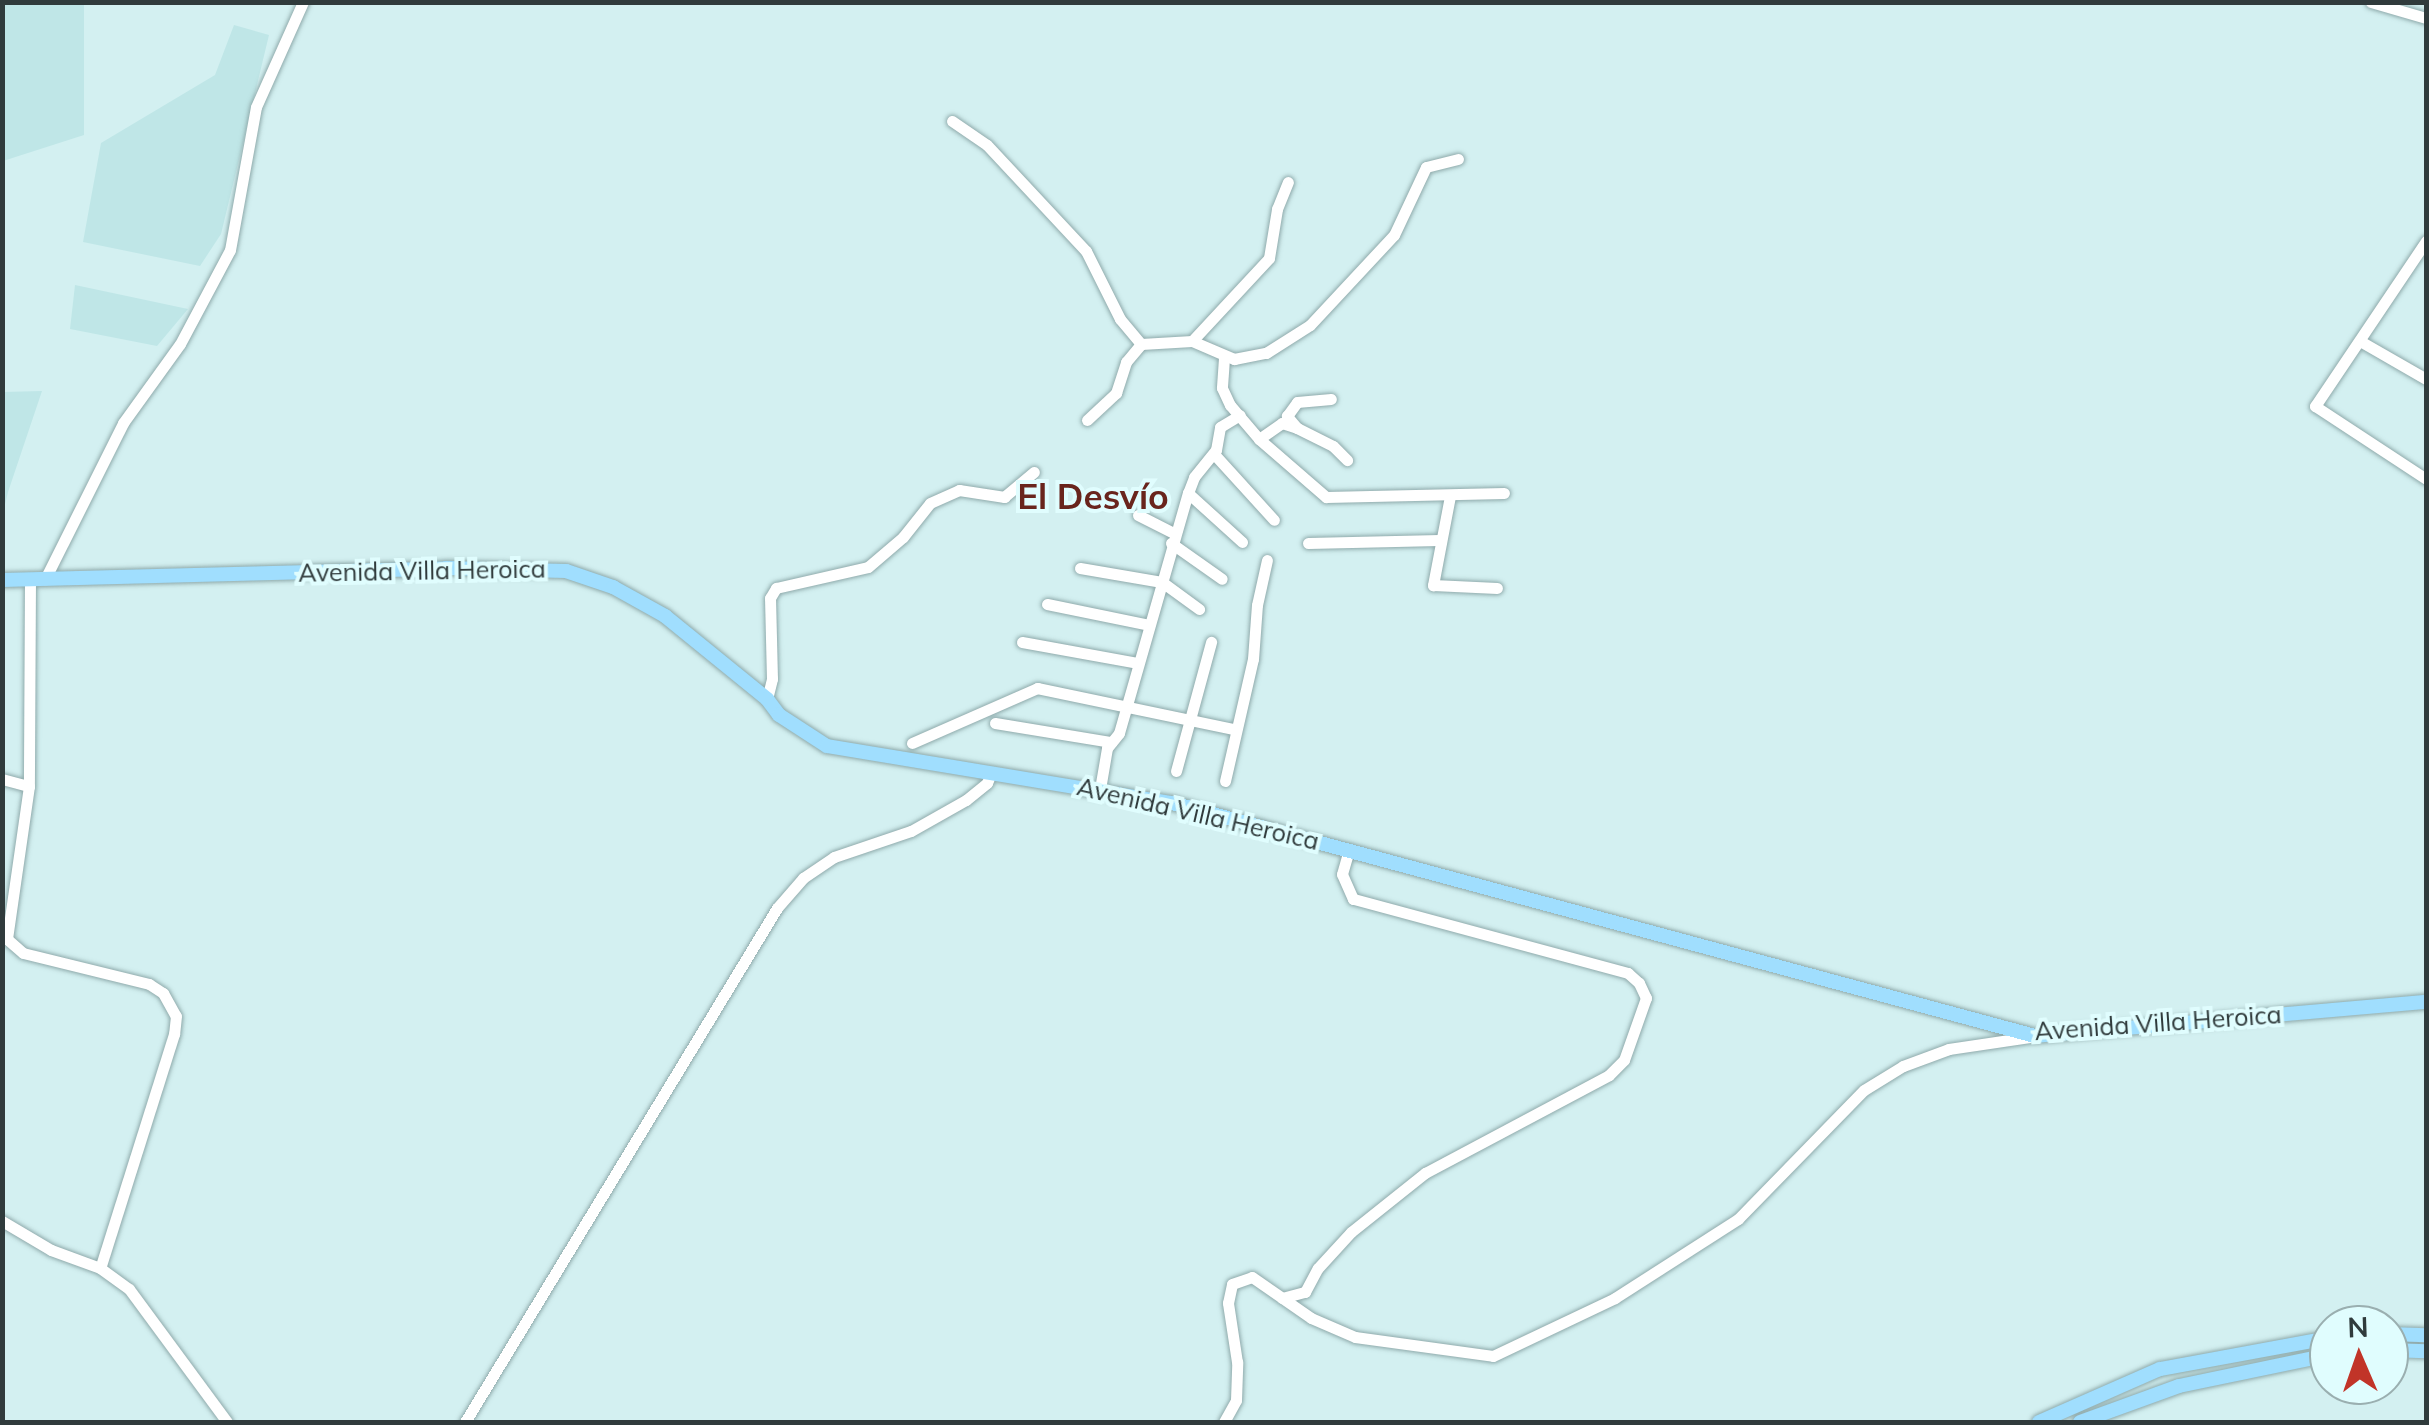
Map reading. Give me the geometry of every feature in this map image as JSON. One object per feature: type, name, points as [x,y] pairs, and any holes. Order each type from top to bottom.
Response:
[{"type":"main road","name":"Avenida Villa Heroica","points":[[2,580],[446,568],[566,571],[614,587],[665,616],[767,699],[779,715],[827,746],[1172,803],[2034,1036],[2426,1002]]},
{"type":"main road","points":[[2039,1422],[2160,1368],[2309,1342]]},
{"type":"main road","points":[[2080,1422],[2179,1386],[2309,1359]]},
{"type":"street","points":[[100,1268],[174,1034],[176,1016],[163,994],[149,984],[24,953],[7,940],[29,786],[37,579],[122,423],[180,344],[230,250],[256,107],[303,2]]},
{"type":"street","points":[[2371,2],[2426,18]]},
{"type":"street","points":[[2400,2],[2426,10]]},
{"type":"street","points":[[952,120],[986,145],[1086,251],[1120,319],[1142,344]]},
{"type":"street","points":[[1087,420],[1116,393],[1126,362],[1142,344],[1192,341],[1224,358],[1246,359],[1266,353],[1310,325],[1394,236],[1426,167],[1458,159]]},
{"type":"street","points":[[1192,341],[1270,258],[1278,209],[1288,182]]},
{"type":"street","points":[[2426,242],[2315,406],[2426,479]]},
{"type":"street","points":[[2360,340],[2426,378]]},
{"type":"street","points":[[1224,358],[1222,388],[1259,440],[1326,497],[1504,493]]},
{"type":"street","points":[[1298,428],[1287,416],[1296,402],[1331,400]]},
{"type":"street","points":[[1100,789],[1172,538],[1194,477],[1214,454],[1220,427],[1240,414]]},
{"type":"street","points":[[1259,440],[1273,434],[1282,423],[1332,446],[1347,460]]},
{"type":"street","points":[[1214,454],[1274,520]]},
{"type":"street","points":[[767,699],[772,679],[770,598],[776,588],[868,567],[903,537],[930,503],[959,490],[1004,497],[1034,472]]},
{"type":"street","points":[[1188,494],[1242,542]]},
{"type":"street","points":[[1450,496],[1439,540],[1434,585],[1497,588]]},
{"type":"street","points":[[1138,515],[1222,579]]},
{"type":"street","points":[[1308,543],[1439,540]]},
{"type":"street","points":[[1225,782],[1253,658],[1257,605],[1267,560]]},
{"type":"street","points":[[1080,568],[1162,582],[1199,610]]},
{"type":"street","points":[[1047,604],[1149,625]]},
{"type":"street","points":[[1022,642],[1137,663]]},
{"type":"street","points":[[1176,770],[1212,642]]},
{"type":"street","points":[[912,743],[1037,688],[1234,729]]},
{"type":"street","points":[[995,722],[1111,742]]},
{"type":"street","points":[[465,1422],[777,908],[803,878],[834,857],[911,831],[966,800],[987,783],[991,773]]},
{"type":"street","points":[[2,780],[29,786]]},
{"type":"street","points":[[1282,1298],[1305,1292],[1318,1268],[1351,1232],[1424,1173],[1609,1075],[1624,1060],[1646,998],[1640,983],[1628,973],[1352,899],[1342,874],[1349,849]]},
{"type":"street","points":[[1224,1422],[1236,1400],[1237,1362],[1228,1303],[1232,1284],[1252,1277],[1311,1318],[1356,1337],[1493,1356],[1614,1298],[1738,1219],[1864,1090],[1903,1066],[1949,1049],[2034,1036]]},
{"type":"street","points":[[2,1221],[51,1250],[100,1268],[130,1289],[227,1422]]},
{"type":"shaded area","points":[[3,2],[84,3],[84,135],[3,161]]},
{"type":"shaded area","points":[[234,25],[269,35],[221,234],[200,266],[83,242],[101,143],[215,75]]},
{"type":"shaded area","points":[[75,285],[188,309],[157,346],[70,329]]},
{"type":"shaded area","points":[[42,391],[8,492],[3,512],[3,392]]},
{"type":"district","name":"El Desvío","points":[[1093,496]]}]
